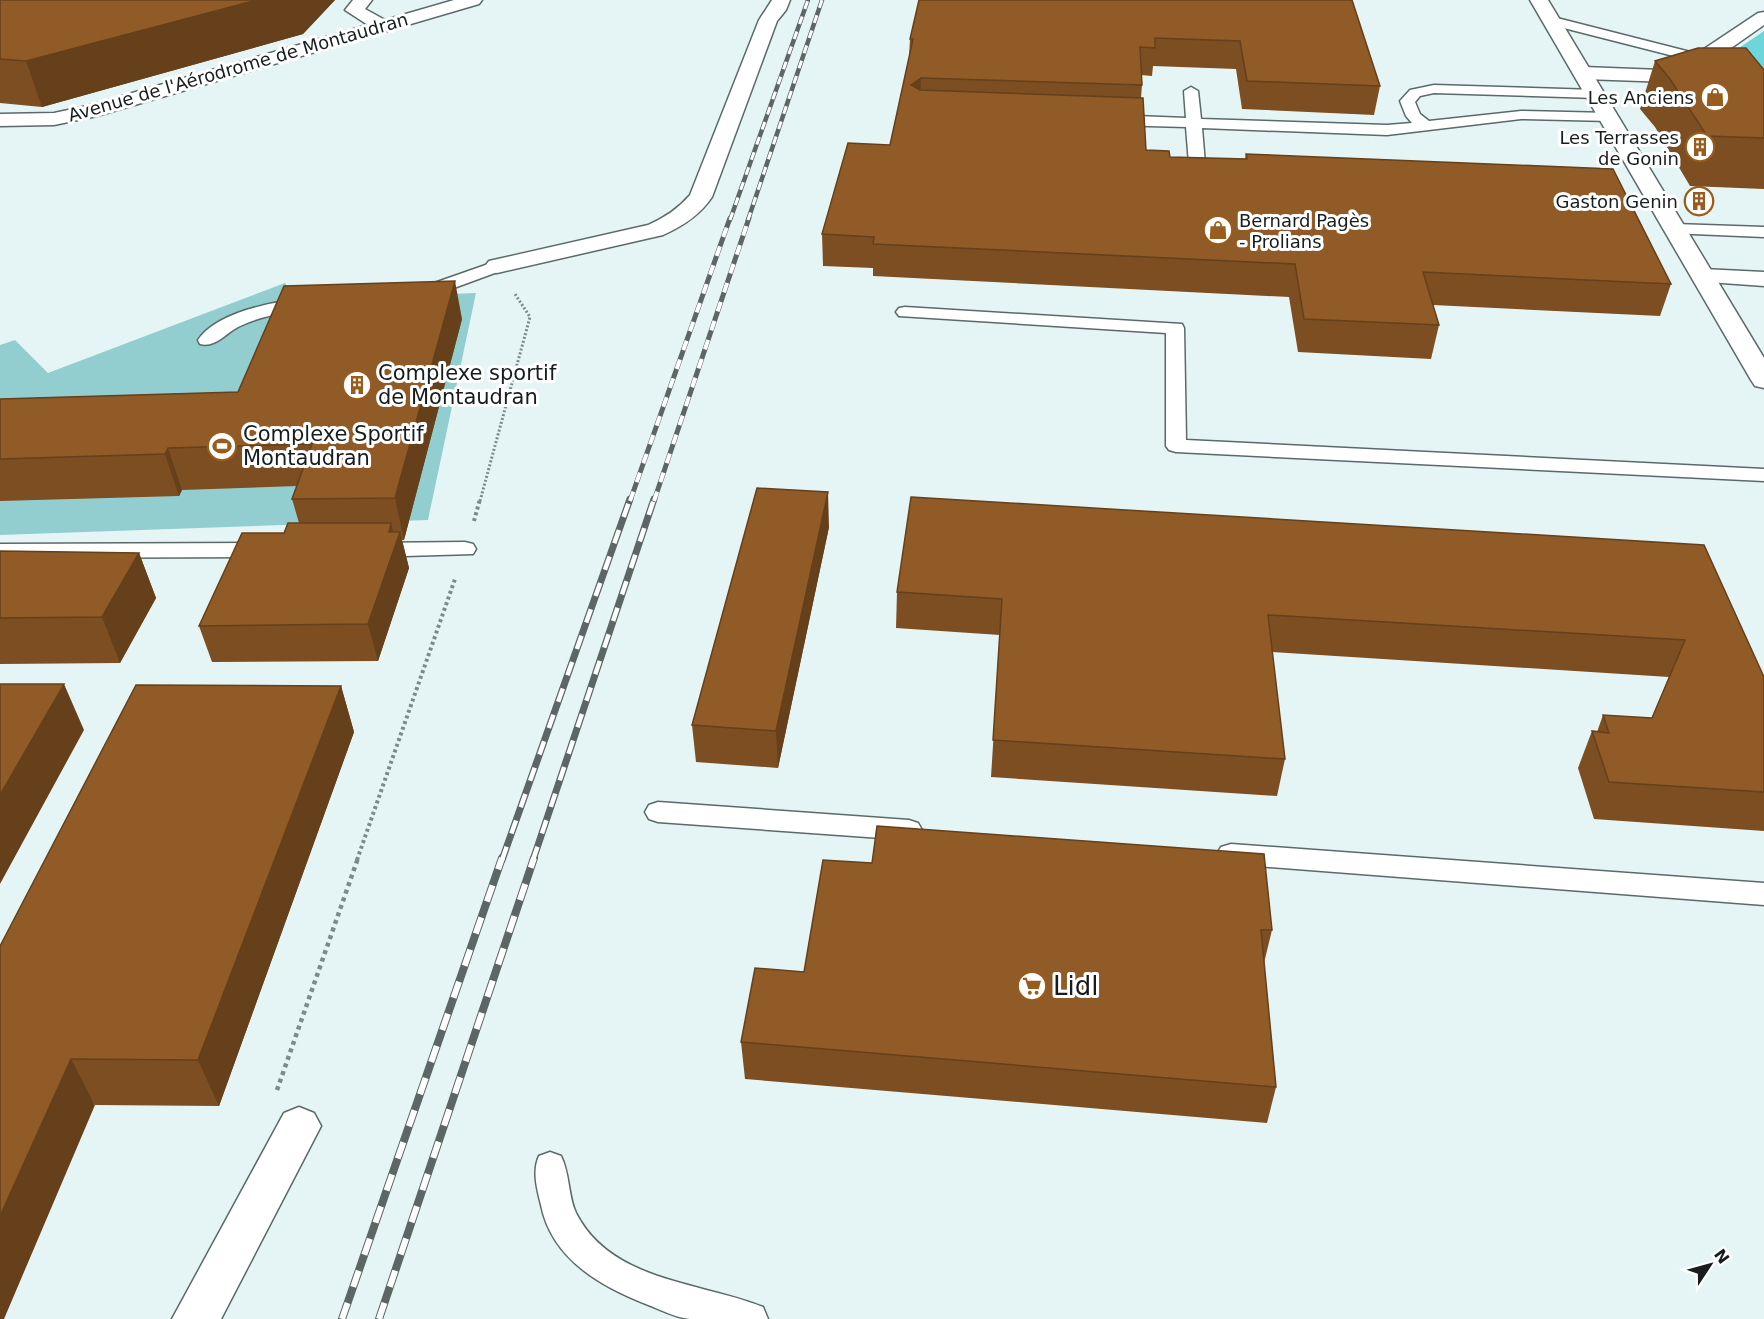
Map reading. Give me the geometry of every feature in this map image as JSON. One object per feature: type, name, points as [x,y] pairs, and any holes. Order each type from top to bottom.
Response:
[{"type":"street","points":[[363,0],[354,10],[382,26]]},
{"type":"street","name":"Avenue de l'Aérodrome de Montaudran","points":[[0,120],[38,121],[72,116],[473,0]]},
{"type":"street","points":[[497,266],[655,230],[674,223],[689,212],[701,197],[768,20],[777,10],[781,0]]},
{"type":"street","points":[[1539,0],[1764,380]]},
{"type":"street","points":[[1722,71],[1710,53],[1764,17]]},
{"type":"street","points":[[1581,68],[1722,71],[1764,85]]},
{"type":"street","points":[[1703,276],[1764,279]]},
{"type":"street","points":[[196,1319],[299,1126]]},
{"type":"lane","points":[[1553,21],[1722,71]]},
{"type":"lane","points":[[1428,127],[1413,117],[1407,101],[1415,93],[1434,89],[1596,94]]},
{"type":"lane","points":[[1191,91],[1198,176]]},
{"type":"lane","points":[[1098,120],[1387,130],[1521,115],[1610,117]]},
{"type":"lane","points":[[1675,229],[1764,232]]},
{"type":"lane","points":[[413,297],[497,266]]},
{"type":"lane","points":[[207,340],[233,322],[255,314],[292,304],[319,302]]},
{"type":"lane","points":[[905,312],[1175,328],[1176,446],[1764,475]]},
{"type":"lane","points":[[348,550],[465,549]]},
{"type":"lane","points":[[0,551],[288,550]]},
{"type":"lane","points":[[658,812],[930,832]]},
{"type":"lane","points":[[1202,852],[1764,894]]},
{"type":"lane","points":[[550,1166],[560,1216],[582,1249],[622,1276],[679,1301],[751,1319]]},
{"type":"path","points":[[299,1126],[275,1094],[465,549],[530,317],[497,266]]},
{"type":"shaded area","points":[[1764,31],[1764,81],[1727,56]]},
{"type":"shaded area","name":"Complexe Sportif Montaudran","points":[[285,283],[297,300],[476,293],[428,520],[0,535],[0,345],[15,340],[48,373]]},
{"type":"building","points":[[0,0],[257,0],[26,61],[0,59]]},
{"type":"building","points":[[919,0],[1352,0],[1380,86],[1247,81],[1240,41],[1155,38],[1155,48],[1140,47],[1142,85],[921,78],[911,85],[920,90],[1143,98],[1146,150],[1169,151],[1170,157],[1247,159],[1246,154],[1613,169],[1671,284],[1423,272],[1439,325],[1304,319],[1295,264],[873,244],[874,237],[822,234],[848,143],[890,145]]},
{"type":"building","points":[[1698,48],[1746,48],[1764,70],[1764,138],[1707,136],[1670,79],[1655,61]]},
{"type":"building","points":[[455,281],[395,498],[292,499],[312,444],[168,448],[165,454],[0,459],[0,399],[238,392],[284,286]]},
{"type":"building","points":[[757,488],[828,492],[776,731],[692,725]]},
{"type":"building","points":[[911,497],[1704,545],[1764,677],[1764,792],[1609,782],[1592,731],[1609,733],[1603,715],[1652,718],[1685,640],[1268,615],[1285,759],[993,740],[1002,599],[897,592]]},
{"type":"building","points":[[288,523],[391,523],[389,532],[400,532],[368,624],[199,626],[242,533],[284,533]]},
{"type":"building","points":[[0,551],[139,553],[102,617],[0,618]]},
{"type":"building","points":[[0,684],[64,684],[0,795]]},
{"type":"building","points":[[136,685],[341,686],[198,1060],[71,1059],[0,1216],[0,946]]},
{"type":"building","name":"Lidl","points":[[877,826],[1264,854],[1272,930],[1261,930],[1276,1087],[741,1042],[755,968],[804,972],[823,860],[872,863]]},
{"type":"railway","points":[[730,220],[808,0]]},
{"type":"railway","points":[[748,220],[822,0]]},
{"type":"railway","points":[[630,501],[730,218]]},
{"type":"railway","points":[[654,501],[749,218]]},
{"type":"railway","points":[[502,860],[630,499]]},
{"type":"railway","points":[[533,860],[654,499]]},
{"type":"railway","points":[[342,1319],[502,858]]},
{"type":"railway","points":[[379,1319],[534,858]]},
{"type":"place","name":"Les Anciens","points":[[1715,97]]},
{"type":"place","name":"Les Terrasses de Gonin","points":[[1700,147]]},
{"type":"place","name":"Gaston Genin","points":[[1699,201]]},
{"type":"place","name":"Bernard Pagès - Prolians","points":[[1218,230]]},
{"type":"place","name":"Complexe sportif de Montaudran","points":[[357,385]]},
{"type":"place","name":"Complexe Sportif Montaudran","points":[[222,446]]},
{"type":"place","name":"Lidl","points":[[1032,986]]}]
